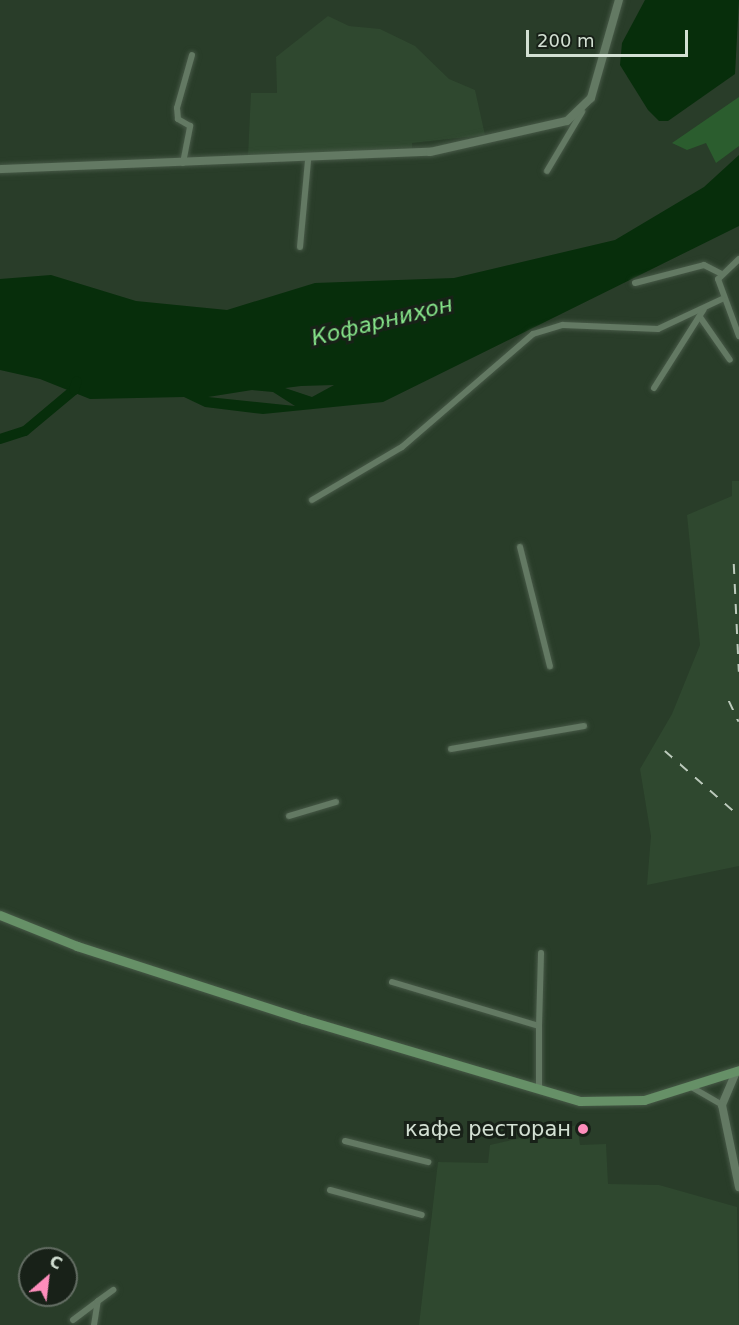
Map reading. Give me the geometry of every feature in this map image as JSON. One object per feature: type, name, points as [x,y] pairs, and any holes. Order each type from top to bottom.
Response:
[{"type":"main road","points":[[0,915],[77,946],[291,1016],[539,1089],[607,1103],[693,1088],[738,1071]]},
{"type":"street","points":[[547,171],[596,87],[619,0]]},
{"type":"street","points":[[183,163],[190,126],[178,119],[177,108],[192,55]]},
{"type":"street","points":[[0,169],[308,160],[430,152],[567,121],[582,112]]},
{"type":"street","points":[[300,247],[308,160]]},
{"type":"street","points":[[720,273],[739,259]]},
{"type":"street","points":[[635,283],[704,265],[720,273]]},
{"type":"street","points":[[720,273],[722,299],[739,336]]},
{"type":"street","points":[[312,500],[402,447],[533,334],[563,325],[658,329],[722,299]]},
{"type":"street","points":[[654,388],[704,309]]},
{"type":"street","points":[[700,317],[730,360]]},
{"type":"street","points":[[520,547],[550,666]]},
{"type":"street","points":[[451,749],[584,726]]},
{"type":"street","points":[[289,816],[336,802]]},
{"type":"street","points":[[539,1089],[541,952]]},
{"type":"street","points":[[392,982],[539,1026]]},
{"type":"street","points":[[738,1071],[722,1105],[739,1187]]},
{"type":"street","points":[[693,1088],[722,1105]]},
{"type":"street","points":[[345,1141],[428,1162]]},
{"type":"street","points":[[330,1191],[422,1215]]},
{"type":"street","points":[[73,1320],[113,1290]]},
{"type":"street","points":[[94,1325],[98,1300]]},
{"type":"shaded area","points":[[328,16],[349,26],[380,29],[415,46],[449,79],[475,90],[485,135],[412,143],[412,150],[248,156],[251,93],[277,93],[276,57]]},
{"type":"shaded area","points":[[739,97],[739,146],[716,163],[706,143],[687,150],[672,143]]},
{"type":"shaded area","points":[[732,481],[739,481],[739,866],[647,885],[651,836],[640,769],[672,714],[700,645],[687,515],[732,496]]},
{"type":"shaded area","points":[[577,1125],[580,1145],[606,1144],[608,1184],[659,1185],[737,1207],[739,1325],[419,1325],[438,1162],[488,1163],[490,1145]]},
{"type":"water","points":[[645,0],[739,0],[735,74],[668,121],[659,121],[648,110],[620,65],[622,43]]},
{"type":"water","name":"Кофарниҳон","points":[[739,155],[739,226],[383,402],[263,414],[205,407],[184,397],[90,399],[40,379],[0,370],[0,279],[51,275],[136,301],[227,310],[315,283],[454,278],[615,240],[704,187]],"holes":[[[334,385],[312,397],[285,388],[301,386]],[[252,390],[273,392],[295,406],[208,397]]]},
{"type":"waterway","points":[[0,439],[25,431],[74,390],[77,381]]},
{"type":"railway","points":[[734,564],[739,672]]},
{"type":"railway","points":[[729,701],[739,722]]},
{"type":"railway","points":[[665,751],[739,816]]},
{"type":"place","name":"кафе ресторан","points":[[583,1129]]}]
